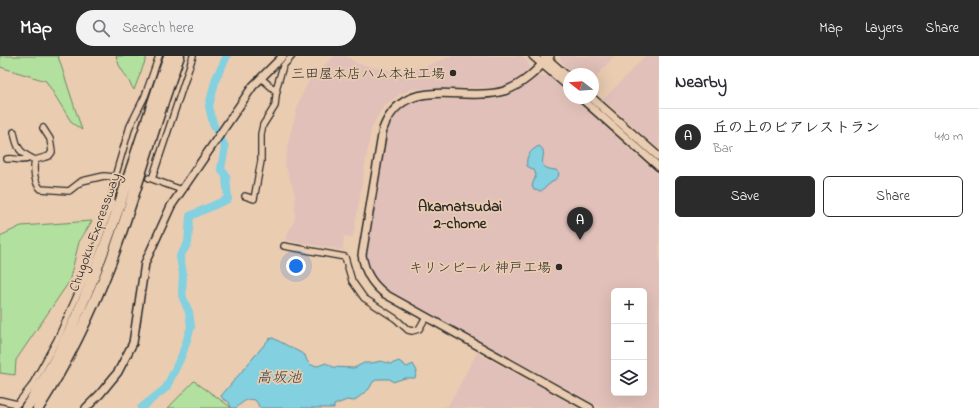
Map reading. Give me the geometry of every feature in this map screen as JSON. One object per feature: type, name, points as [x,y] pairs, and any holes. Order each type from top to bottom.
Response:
[{"type":"highway","name":"Chugoku Expressway","points":[[19,407],[41,384],[63,346],[93,280],[112,228],[169,56]]},
{"type":"highway","name":"Chugoku Expressway","points":[[38,408],[72,350],[102,283],[179,56]]},
{"type":"street","points":[[0,400],[19,407],[57,340],[86,276],[111,205],[115,177],[130,126],[144,96],[159,56]]},
{"type":"street","points":[[182,190],[151,179],[193,56]]},
{"type":"street","points":[[245,196],[254,199],[261,161],[261,134],[263,125],[274,106],[283,66],[292,56]]},
{"type":"street","points":[[533,56],[546,59],[563,73]]},
{"type":"street","points":[[86,408],[118,372],[133,343],[145,263],[171,206],[241,103],[260,78],[279,58]]},
{"type":"street","points":[[546,59],[563,80]]},
{"type":"street","points":[[546,59],[525,80],[505,90],[495,92],[425,94],[416,96],[400,104],[392,112],[385,122],[380,144],[362,255],[371,281],[384,294],[590,408]]},
{"type":"street","points":[[260,78],[276,92]]},
{"type":"street","points":[[588,104],[659,167]]},
{"type":"street","points":[[599,104],[659,157]]},
{"type":"street","points":[[7,159],[10,158],[24,161],[49,156],[52,152],[50,139],[43,128]]},
{"type":"street","points":[[14,132],[15,140],[20,150],[33,159],[36,181],[41,189],[70,191],[82,181],[104,176],[115,177]]},
{"type":"street","points":[[284,246],[346,257],[352,281],[364,298],[396,319],[408,330],[412,331],[419,329],[426,317]]},
{"type":"shaded area","points":[[335,56],[346,56],[356,63],[398,71],[424,67],[451,56],[522,56],[528,62],[529,71],[519,79],[504,87],[411,89],[402,93],[385,105],[371,130],[353,237],[344,236],[343,250],[285,240],[295,219],[295,194],[285,164],[289,138],[300,98],[312,76]]},
{"type":"shaded area","points":[[560,56],[614,56],[599,74],[599,68],[567,68],[562,63]]},
{"type":"shaded area","points":[[645,56],[659,56],[659,149],[603,100]]},
{"type":"shaded area","name":"キリンビール 神戸工場","points":[[548,76],[563,89],[563,104],[580,104],[659,175],[659,408],[602,408],[384,288],[372,273],[367,255],[387,130],[393,117],[401,108],[421,100],[493,99],[507,96],[527,85],[536,77]]},
{"type":"shaded area","points":[[477,353],[577,408],[441,408],[448,406]]},
{"type":"green space","points":[[0,56],[58,56],[82,130],[72,123],[46,81],[0,67]]},
{"type":"green space","points":[[116,56],[147,56],[134,90],[119,65]]},
{"type":"green space","points":[[92,221],[79,242],[69,282],[16,360],[15,375],[0,373],[0,236],[21,226]]},
{"type":"green space","points":[[194,381],[232,408],[168,408]]},
{"type":"water","points":[[539,146],[543,152],[544,166],[548,169],[556,170],[559,173],[558,177],[541,191],[534,190],[532,186],[536,175],[534,170],[527,166],[529,154],[533,149]]},
{"type":"water","name":"高坂池","points":[[273,338],[305,355],[307,361],[311,365],[318,366],[326,363],[333,367],[354,368],[364,363],[381,361],[391,364],[399,361],[407,367],[413,364],[417,371],[415,378],[405,378],[393,382],[390,379],[378,379],[373,382],[369,389],[354,401],[347,400],[334,405],[334,408],[259,408],[255,400],[249,400],[244,401],[236,408],[231,408],[229,402],[221,396],[269,339]]},
{"type":"waterway","points":[[141,408],[166,388],[182,355],[191,327],[189,312],[182,292],[183,274],[180,256],[188,243],[190,216],[228,199],[226,176],[221,169],[225,147],[213,124],[209,106],[216,78],[227,56]]},
{"type":"tunnel","points":[[115,177],[149,178]]},
{"type":"place","name":"三田屋本店ハム本社工場","points":[[453,73]]},
{"type":"place","name":"丘の上のビアレストラン","points":[[580,240]]},
{"type":"place","name":"キリンビール 神戸工場","points":[[559,267]]},
{"type":"district","name":"Akamatsudai 2-chome","points":[[460,214]]}]
